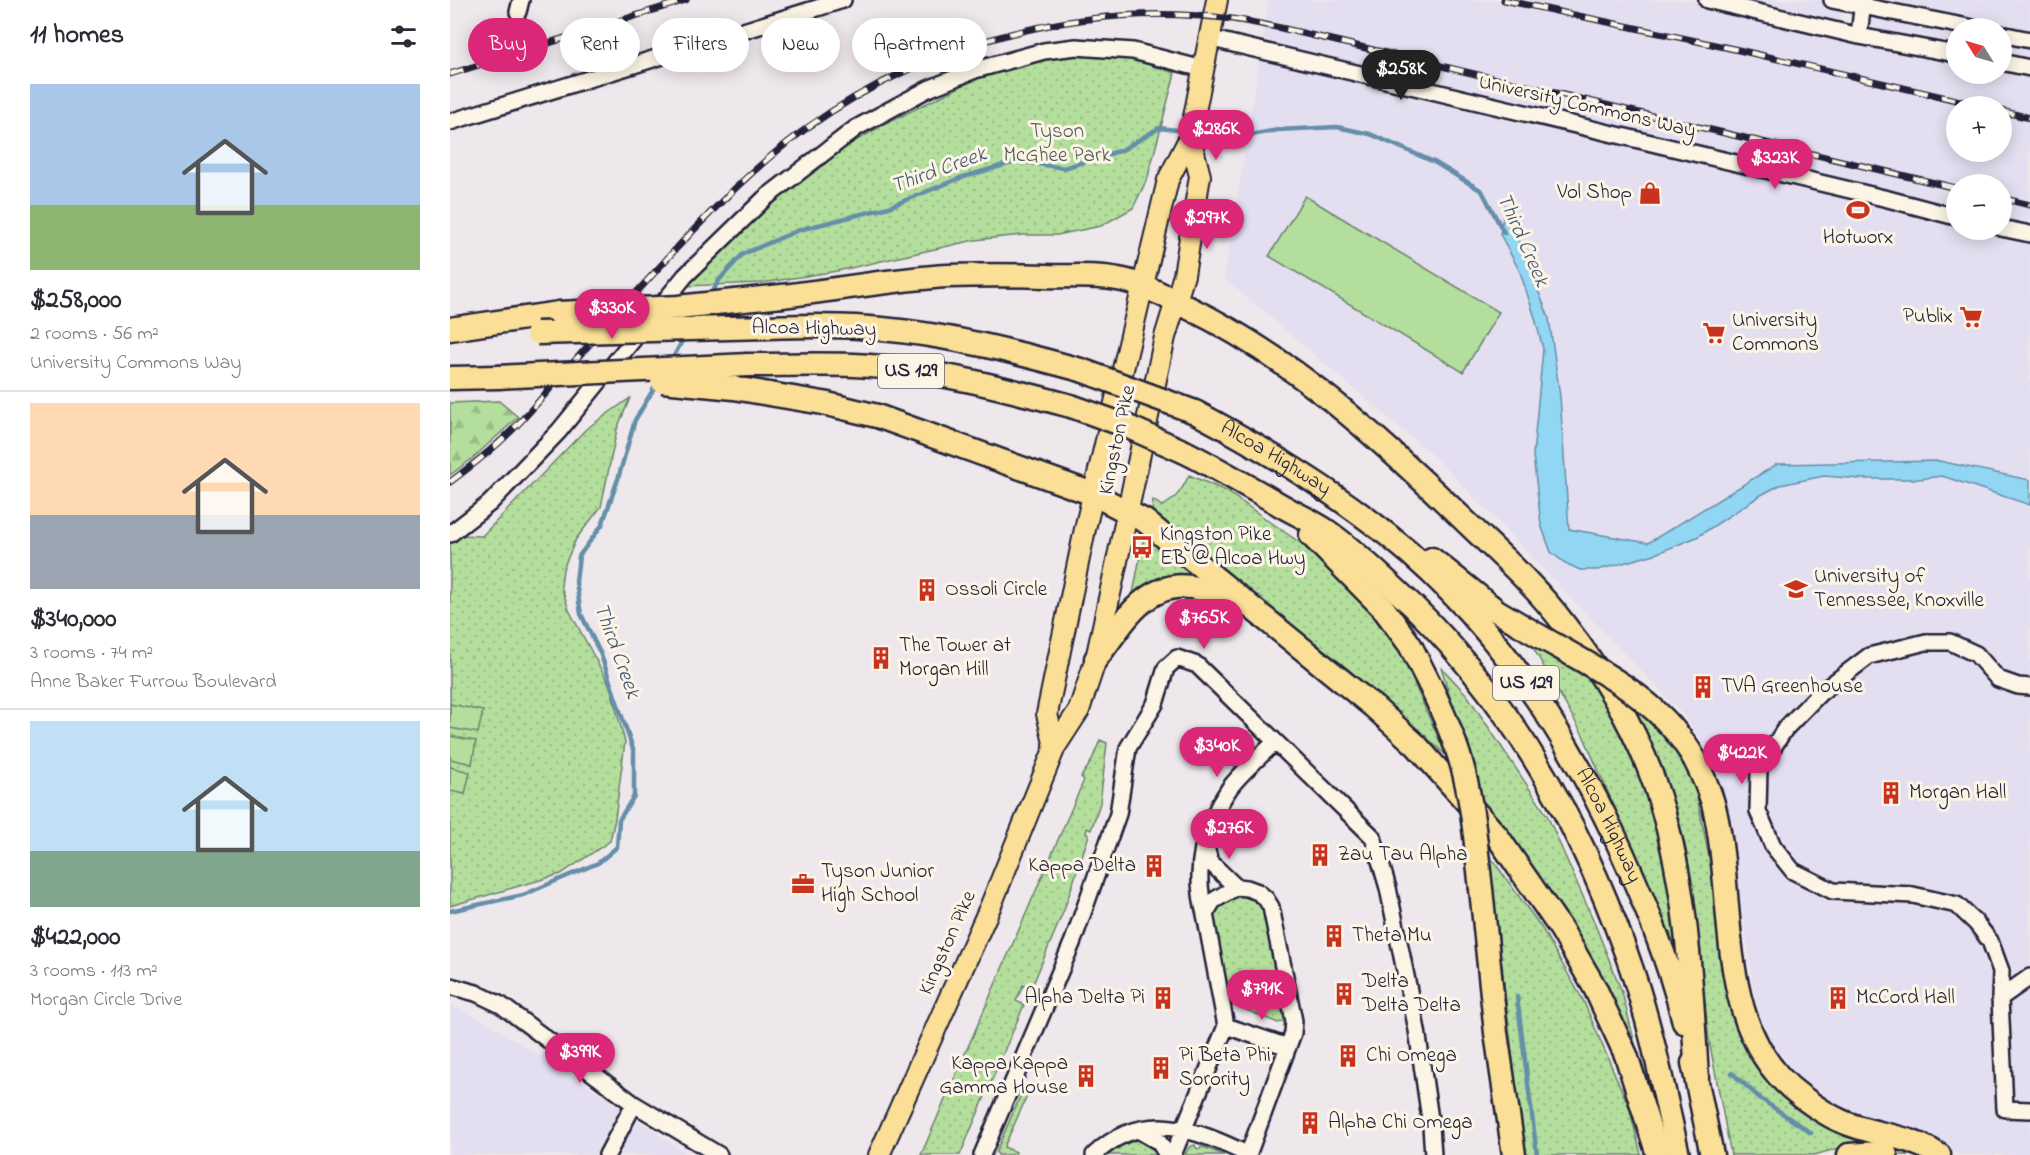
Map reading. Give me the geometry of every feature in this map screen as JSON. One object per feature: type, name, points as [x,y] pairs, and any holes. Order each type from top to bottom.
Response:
[{"type":"highway","points":[[450,329],[559,313],[678,307],[948,276],[1092,277],[1123,280],[1203,315],[1281,362],[1336,403],[1414,472],[1529,583],[1564,623],[1595,667],[1630,727],[1653,779],[1668,828],[1680,887],[1692,996],[1697,1078]]},
{"type":"highway","name":"Alcoa Highway","points":[[450,336],[816,326],[881,329],[949,338],[1081,370],[1195,412],[1245,438],[1342,500],[1390,537],[1458,600],[1523,679],[1580,768],[1630,870],[1679,1003],[1712,1155]]},
{"type":"highway","name":"Alcoa Highway","points":[[450,378],[592,374],[748,365],[856,365],[914,372],[1012,390],[1071,406],[1124,425],[1185,452],[1327,531],[1372,567],[1421,612],[1459,654],[1495,699],[1535,758],[1570,819],[1627,954],[1651,1034],[1678,1155]]},
{"type":"highway","points":[[592,374],[734,388],[823,403],[877,416],[1093,494],[1145,522],[1374,707],[1416,745],[1497,836],[1561,929],[1595,988],[1626,1056],[1658,1155]]},
{"type":"highway","points":[[1265,495],[1318,541],[1383,608],[1410,645],[1448,723],[1462,764],[1470,808],[1496,1033],[1514,1155]]},
{"type":"highway","points":[[1342,500],[1446,568],[1497,610],[1639,696],[1672,726],[1684,740],[1695,760],[1714,809],[1739,1000],[1751,1034],[1765,1057],[1799,1095],[1823,1112],[1842,1122],[1917,1143],[1939,1155]]},
{"type":"highway","points":[[1096,658],[1141,602],[1152,594],[1176,587],[1191,587],[1213,594],[1297,644]]},
{"type":"highway","points":[[1848,1155],[1878,1153],[1886,1155]]},
{"type":"main road","name":"Kingston Pike","points":[[1055,747],[1047,714],[1093,494],[1168,180],[1190,137],[1217,0]]},
{"type":"main road","name":"Kingston Pike","points":[[879,1155],[991,905],[1055,747],[1079,710],[1096,658],[1165,337],[1184,275],[1200,176],[1190,137]]},
{"type":"main road","points":[[891,1129],[891,1155]]},
{"type":"street","points":[[450,122],[843,0]]},
{"type":"street","points":[[1707,0],[1735,3],[1859,36],[1946,52]]},
{"type":"street","points":[[1832,0],[1863,4],[1946,22]]},
{"type":"street","points":[[1859,36],[1863,4]]},
{"type":"street","points":[[2012,36],[2030,40]]},
{"type":"street","name":"University Commons Way","points":[[1208,39],[1946,214]]},
{"type":"street","points":[[450,534],[490,503],[559,431],[685,276],[764,199],[856,128],[928,89],[975,70],[1044,51],[1076,47],[1133,51],[1203,69]]},
{"type":"street","points":[[2012,64],[2030,68]]},
{"type":"street","points":[[2012,230],[2030,234]]},
{"type":"street","points":[[2024,686],[1998,679],[1976,654],[1950,642],[1926,642],[1869,656],[1820,693],[1785,729],[1759,769],[1758,811],[1773,846],[1793,871],[1833,891],[1913,895],[1957,905],[1976,923],[1990,941],[2001,971],[2005,1109],[2030,1110]]},
{"type":"street","points":[[982,1155],[1073,941],[1118,814],[1128,748],[1155,704],[1166,668],[1177,658],[1197,665],[1373,837],[1388,888],[1417,1030],[1433,1155]]},
{"type":"street","points":[[1173,1155],[1226,1026],[1200,896],[1199,870],[1205,843],[1212,821],[1229,789],[1275,742]]},
{"type":"street","points":[[1094,1155],[1119,1136],[1163,1126],[1184,1129],[1248,1155],[1293,1033],[1294,1021],[1271,907],[1266,899],[1257,892],[1236,887],[1216,870],[1210,862],[1205,843]]},
{"type":"street","points":[[1205,914],[1214,901],[1236,887]]},
{"type":"street","points":[[2000,998],[2030,977]]},
{"type":"street","points":[[450,986],[476,993],[501,1005],[634,1104],[719,1155]]},
{"type":"street","points":[[1226,1026],[1288,1047]]},
{"type":"street","points":[[607,1155],[634,1104]]},
{"type":"street","points":[[1138,1130],[1159,1142],[1167,1155]]},
{"type":"shaded area","name":"University of Tennessee, Knoxville","points":[[1269,0],[1846,0],[1835,38],[1863,44],[1867,0],[2030,0],[2030,1155],[1959,1155],[1915,1129],[1886,1124],[1847,1112],[1812,1089],[1790,1067],[1769,1037],[1755,1000],[1729,814],[1718,776],[1707,750],[1685,717],[1439,461],[1224,278]]},
{"type":"shaded area","points":[[450,1005],[474,1015],[582,1081],[688,1155],[450,1155]]},
{"type":"green space","name":"Tyson McGhee Park","points":[[1054,53],[1119,55],[1175,73],[1148,177],[1133,208],[1101,226],[1057,235],[1022,235],[975,240],[837,271],[762,283],[685,286],[781,190],[840,150],[883,125],[988,73]]},
{"type":"green space","points":[[1305,196],[1499,312],[1463,372],[1269,256]]},
{"type":"green space","points":[[630,398],[617,429],[601,507],[576,539],[563,569],[561,586],[569,610],[610,686],[625,742],[610,841],[561,874],[450,906],[450,543],[460,535],[482,536],[586,429]]},
{"type":"green space","points":[[499,401],[518,417],[473,458],[450,475],[450,403]]},
{"type":"green space","points":[[1189,475],[1226,491],[1329,563],[1400,652],[1446,755],[1348,669],[1152,514],[1153,500],[1162,506],[1167,503],[1178,493]]},
{"type":"green space","points":[[1146,538],[1201,580],[1132,599],[1143,541]]},
{"type":"green space","points":[[1528,639],[1590,677],[1655,802],[1677,907],[1682,974],[1651,891],[1583,735]]},
{"type":"green space","points":[[1441,667],[1467,695],[1547,815],[1622,992],[1637,1052],[1482,803]]},
{"type":"green space","points":[[1621,691],[1663,727],[1692,772],[1713,877],[1726,985],[1738,1022],[1764,1073],[1924,1155],[1894,1155],[1847,1146],[1814,1155],[1731,1155],[1709,1040],[1696,936]]},
{"type":"green space","points":[[450,704],[483,711],[478,733],[450,728]]},
{"type":"green space","points":[[450,736],[476,741],[472,764],[450,759]]},
{"type":"green space","points":[[1100,740],[1107,743],[1100,803],[1091,830],[1087,828],[1086,833],[1089,835],[1064,910],[1031,989],[1023,985],[1016,1001],[1024,1005],[960,1155],[921,1155],[1084,780],[1081,777],[1091,762]]},
{"type":"green space","points":[[450,767],[470,772],[465,794],[450,791]]},
{"type":"green space","points":[[1489,855],[1541,927],[1583,1000],[1629,1107],[1641,1155],[1524,1155]]},
{"type":"green space","points":[[1231,894],[1251,896],[1264,908],[1286,1021],[1278,1023],[1234,1005],[1228,1006],[1213,916],[1215,908]]},
{"type":"green space","points":[[1022,1092],[1028,1094],[1004,1147],[1016,1152],[1015,1155],[998,1155],[996,1152]]},
{"type":"green space","points":[[1132,1140],[1148,1143],[1159,1155],[1106,1155]]},
{"type":"green space","points":[[1195,1145],[1196,1148],[1200,1149],[1201,1146],[1224,1155],[1185,1155],[1189,1147]]},
{"type":"water","name":"Third Creek","points":[[1505,206],[1549,318],[1560,396],[1569,529],[1648,543],[1777,464],[1939,461],[2030,480],[2030,505],[1942,476],[1919,479],[1861,479],[1824,476],[1780,485],[1697,537],[1655,554],[1598,570],[1580,570],[1565,563],[1551,552],[1541,525],[1533,455],[1543,349],[1520,272],[1500,234]]},
{"type":"waterway","name":"Third Creek","points":[[1194,133],[1233,138],[1278,130],[1337,127],[1370,134],[1434,162],[1482,191],[1504,233]]},
{"type":"waterway","name":"Third Creek","points":[[710,296],[720,279],[743,254],[799,230],[889,207],[960,178],[1018,161],[1064,168],[1122,150],[1159,128],[1186,131]]},
{"type":"waterway","name":"Third Creek","points":[[670,363],[685,336]]},
{"type":"waterway","name":"Third Creek","points":[[450,911],[523,895],[598,863],[617,847],[619,820],[634,796],[634,752],[601,655],[581,614],[576,582],[579,556],[602,525],[635,420],[656,385]]},
{"type":"waterway","points":[[1517,997],[1537,1155]]},
{"type":"waterway","points":[[1732,1073],[1761,1099],[1811,1133]]},
{"type":"railway","points":[[450,74],[686,0]]},
{"type":"railway","points":[[1504,0],[1734,49],[1946,98]]},
{"type":"railway","points":[[450,482],[487,453],[516,426],[689,235],[738,186],[807,128],[854,98],[904,72],[956,51],[1009,34],[1064,22],[1120,16],[1176,15],[1250,22],[1946,186]]},
{"type":"railway","points":[[2012,114],[2030,118]]},
{"type":"railway","points":[[2012,201],[2030,205]]},
{"type":"place","name":"Vol Shop","points":[[1650,193]]},
{"type":"place","name":"Hotworx","points":[[1858,210]]},
{"type":"place","name":"Publix","points":[[1971,317]]},
{"type":"place","name":"University Commons","points":[[1714,333]]},
{"type":"place","name":"Kingston Pike EB @ Alcoa Hwy","points":[[1142,547]]},
{"type":"place","name":"University of Tennessee, Knoxville","points":[[1796,589]]},
{"type":"place","name":"Ossoli Circle","points":[[927,590]]},
{"type":"place","name":"The Tower at Morgan Hill","points":[[881,658]]},
{"type":"place","name":"TVA Greenhouse","points":[[1703,687]]},
{"type":"place","name":"Morgan Hall","points":[[1891,793]]},
{"type":"place","name":"Zau Tau Alpha","points":[[1320,855]]},
{"type":"place","name":"Kappa Delta","points":[[1154,866]]},
{"type":"place","name":"Tyson Junior High School","points":[[803,884]]},
{"type":"place","name":"Theta Mu","points":[[1334,936]]},
{"type":"place","name":"Delta Delta Delta","points":[[1344,994]]},
{"type":"place","name":"Alpha Delta Pi","points":[[1163,998]]},
{"type":"place","name":"McCord Hall","points":[[1838,998]]},
{"type":"place","name":"Chi Omega","points":[[1348,1056]]},
{"type":"place","name":"Pi Beta Phi Sorority","points":[[1161,1068]]},
{"type":"place","name":"Kappa Kappa Gamma House","points":[[1086,1076]]},
{"type":"place","name":"Alpha Chi Omega","points":[[1310,1123]]}]
